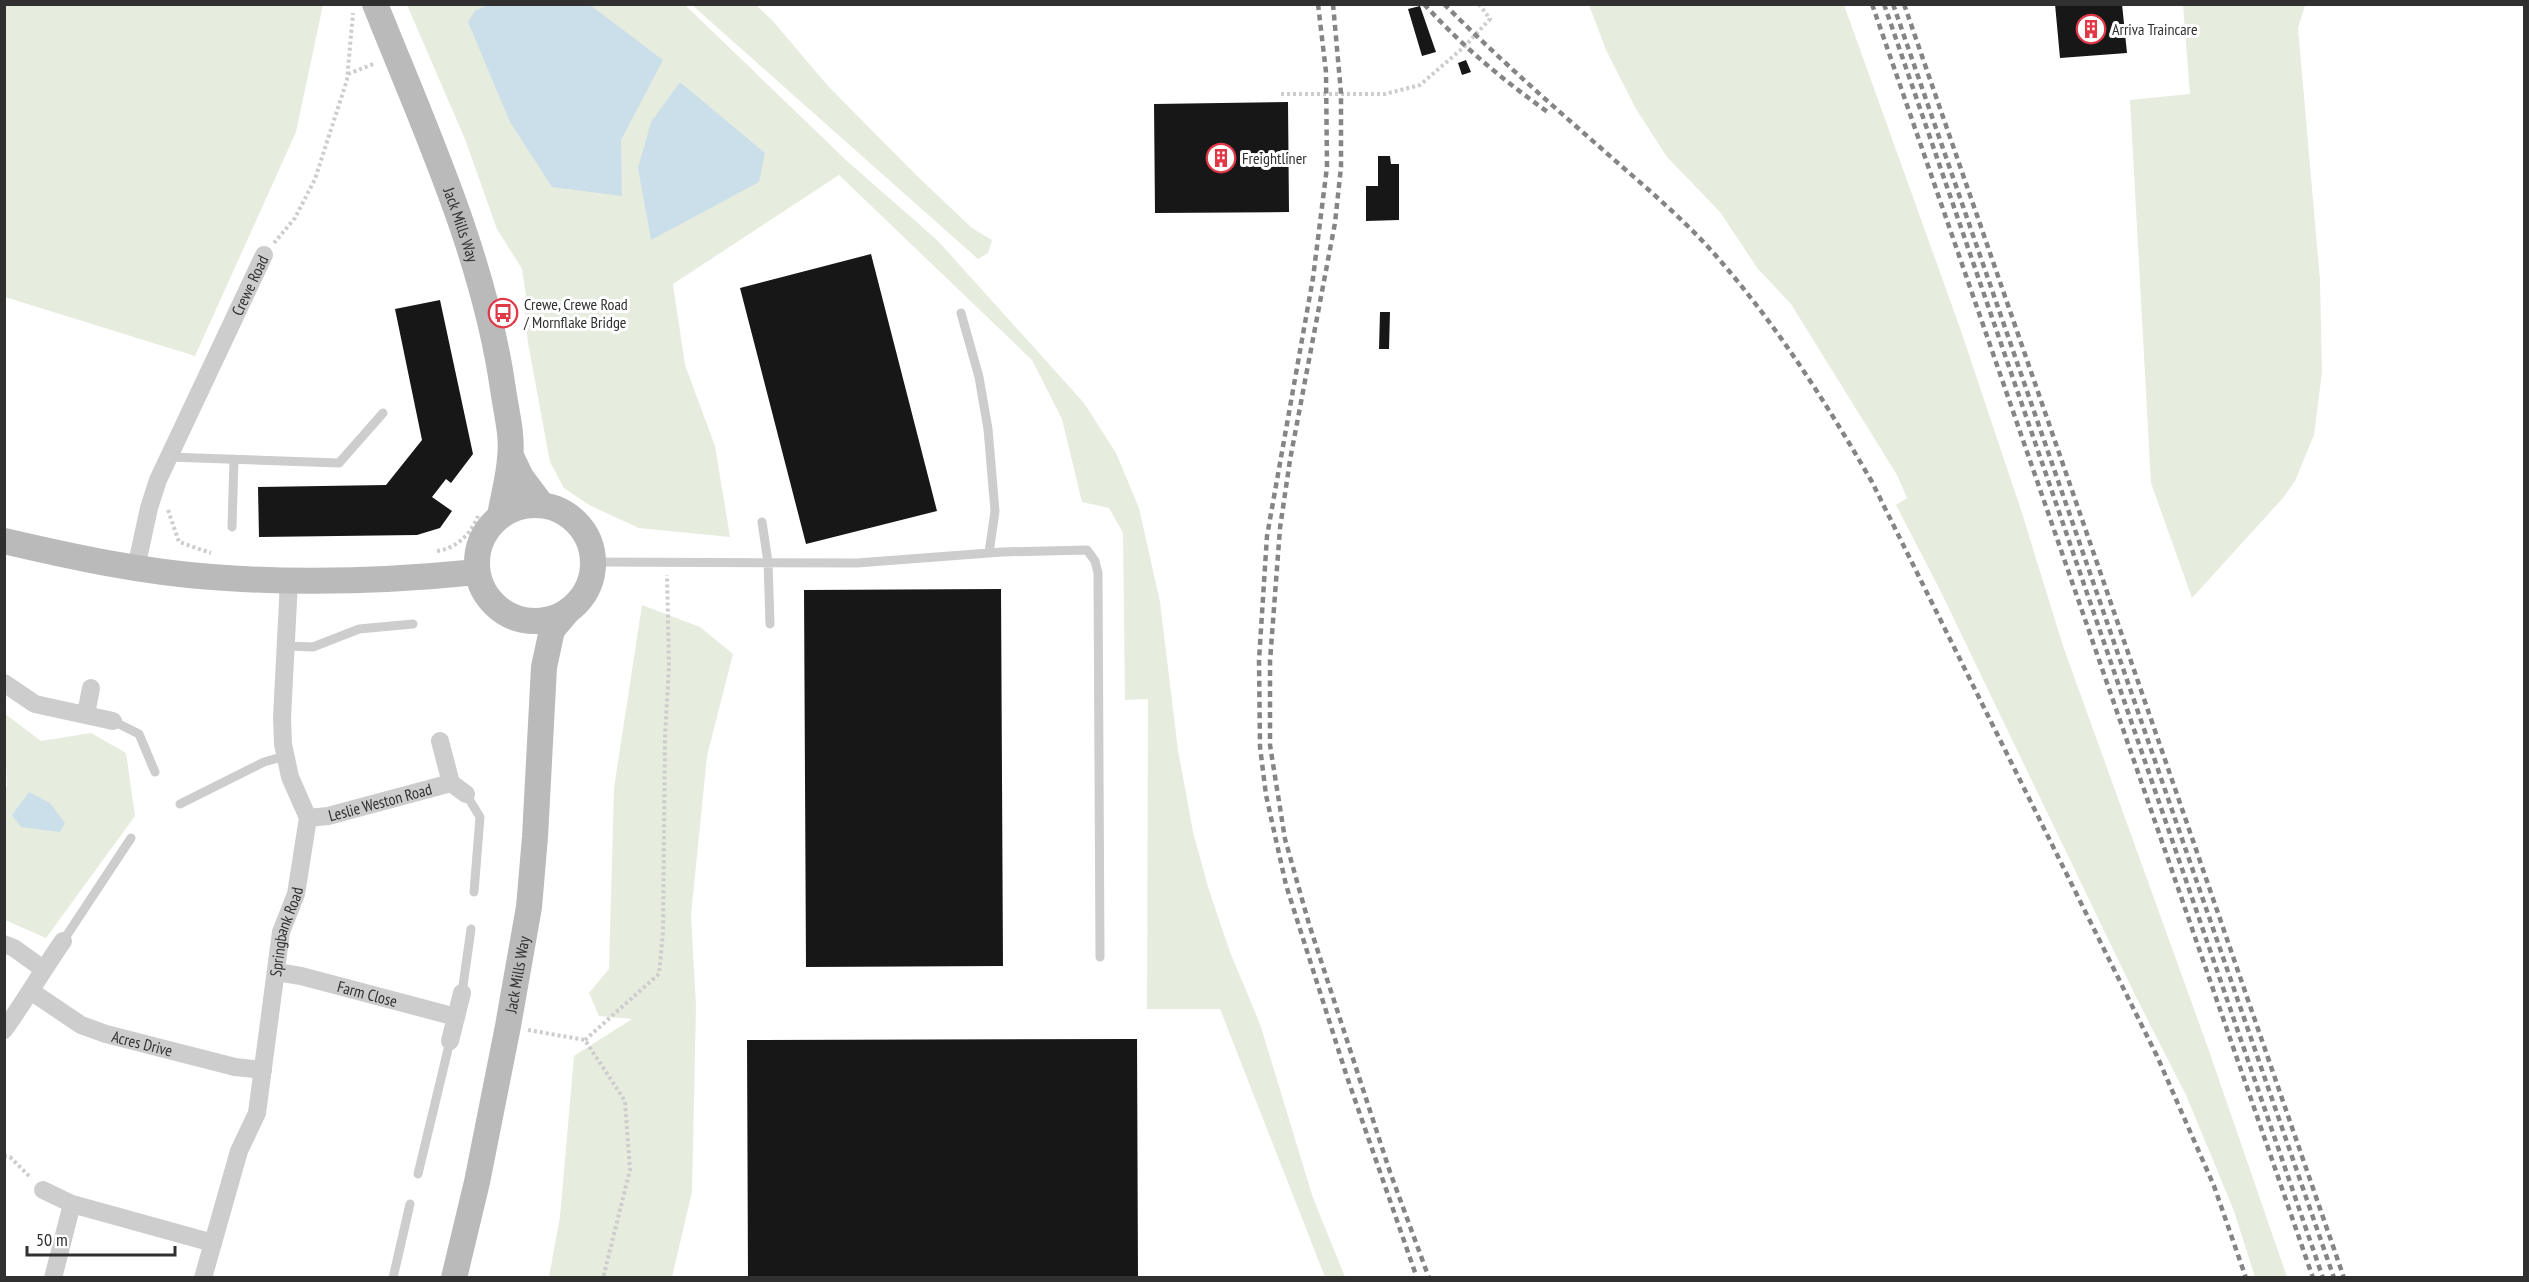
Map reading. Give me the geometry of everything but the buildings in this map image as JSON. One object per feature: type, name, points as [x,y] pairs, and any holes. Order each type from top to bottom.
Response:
[{"type":"main road","name":"Jack Mills Way","points":[[364,10],[432,145],[464,234],[494,333],[511,456],[521,477],[542,505]]},
{"type":"main road","name":"Jack Mills Way","points":[[490,514],[511,456]]},
{"type":"main road","points":[[542,505],[562,511],[579,524],[590,542],[593,562],[591,581],[582,598],[568,611],[548,620],[526,620],[509,615],[494,604],[483,590],[477,572],[478,551],[490,514],[542,505]]},
{"type":"main road","points":[[4,542],[136,568],[210,577],[289,581],[418,578],[477,572]]},
{"type":"main road","name":"Jack Mills Way","points":[[454,1278],[477,1182],[508,1026],[530,895],[544,667],[552,630],[568,611]]},
{"type":"main road","name":"Jack Mills Way","points":[[526,620],[533,632],[544,667]]},
{"type":"street","name":"Crewe Road","points":[[136,568],[149,508],[168,458],[264,255]]},
{"type":"street","points":[[289,581],[282,718],[285,756],[290,777],[308,818]]},
{"type":"street","points":[[4,683],[35,704],[113,721]]},
{"type":"street","points":[[86,714],[91,688]]},
{"type":"street","name":"Leslie Weston Road","points":[[440,741],[450,783],[466,794]]},
{"type":"street","name":"Leslie Weston Road","points":[[308,818],[328,816],[450,783]]},
{"type":"street","name":"Springbank Road","points":[[204,1278],[238,1151],[257,1113],[281,932],[296,894],[308,818]]},
{"type":"street","points":[[4,1030],[32,992],[63,941]]},
{"type":"street","points":[[4,944],[44,969]]},
{"type":"street","name":"Farm Close","points":[[277,972],[301,976],[456,1017]]},
{"type":"street","name":"Acres Drive","points":[[32,992],[81,1025],[106,1034],[235,1067],[263,1070]]},
{"type":"street","points":[[450,1041],[462,993]]},
{"type":"street","points":[[43,1190],[72,1204],[213,1243]]},
{"type":"street","points":[[53,1278],[72,1204]]},
{"type":"lane","points":[[961,313],[980,377],[988,429],[995,511],[989,553]]},
{"type":"lane","points":[[168,458],[339,463],[384,413]]},
{"type":"lane","points":[[232,527],[234,459]]},
{"type":"lane","points":[[762,522],[768,562],[770,624]]},
{"type":"lane","points":[[593,562],[857,562],[989,553],[1087,550],[1095,561],[1098,573],[1100,957]]},
{"type":"lane","points":[[287,646],[312,647],[359,629],[413,624]]},
{"type":"lane","points":[[113,721],[139,734],[155,772]]},
{"type":"lane","points":[[180,804],[264,762],[285,756]]},
{"type":"lane","points":[[466,794],[480,817],[474,892]]},
{"type":"lane","points":[[63,941],[132,838]]},
{"type":"lane","points":[[462,993],[471,929]]},
{"type":"lane","points":[[418,1174],[450,1041]]},
{"type":"lane","points":[[393,1278],[410,1204]]},
{"type":"path","name":"Crewe Road","points":[[264,255],[296,218],[315,179],[348,74],[364,10],[352,4]]},
{"type":"path","points":[[1281,94],[1385,94],[1420,85],[1464,47],[1490,19],[1479,4]]},
{"type":"path","points":[[358,25],[364,10]]},
{"type":"path","points":[[371,53],[381,72]]},
{"type":"path","points":[[348,74],[376,63]]},
{"type":"path","points":[[168,508],[179,542],[211,553],[223,554]]},
{"type":"path","points":[[425,553],[448,550],[490,514]]},
{"type":"path","points":[[585,1040],[659,974],[663,932],[665,737],[669,666],[666,562]]},
{"type":"path","points":[[508,1026],[585,1040],[625,1101],[630,1170],[603,1278]]},
{"type":"path","points":[[4,1156],[10,1157],[43,1190]]},
{"type":"shaded area","points":[[4,5],[323,5],[296,132],[195,356],[5,297]]},
{"type":"shaded area","points":[[407,5],[685,5],[847,161],[937,240],[1084,403],[1116,453],[1139,508],[1160,602],[1178,750],[1193,832],[1208,887],[1230,952],[1260,1024],[1313,1198],[1345,1277],[1325,1277],[1220,1009],[1147,1009],[1148,699],[1125,700],[1123,533],[1109,508],[1082,502],[1062,419],[1032,360],[839,175],[673,284],[685,365],[715,446],[730,537],[639,528],[589,505],[564,488],[550,462],[528,343],[524,303],[526,295],[522,269],[497,229],[465,139]]},
{"type":"shaded area","points":[[692,5],[756,5],[772,20],[828,86],[915,174],[972,228],[992,240],[988,253],[978,259]]},
{"type":"shaded area","points":[[1589,5],[1844,5],[1960,328],[2022,513],[2063,646],[2208,1048],[2287,1277],[2255,1277],[2234,1211],[2186,1095],[2136,997],[1940,590],[1896,505],[1907,498],[1897,475],[1791,304],[1758,269],[1720,212],[1667,157],[1636,109],[1606,50]]},
{"type":"shaded area","points":[[2183,5],[2305,5],[2298,28],[2320,280],[2322,372],[2314,435],[2295,481],[2282,499],[2192,598],[2151,483],[2130,100],[2190,94]]},
{"type":"shaded area","points":[[642,605],[700,627],[733,654],[707,756],[691,915],[696,1006],[692,1192],[672,1277],[549,1277],[560,1217],[574,1056],[632,1019],[599,1016],[589,993],[609,969],[614,788]]},
{"type":"shaded area","points":[[4,713],[41,741],[91,733],[126,753],[135,816],[46,938],[5,920],[4,789],[7,786]]},
{"type":"water","points":[[490,4],[590,5],[663,60],[621,140],[622,196],[552,187],[510,122],[468,22],[475,11]]},
{"type":"water","points":[[680,82],[765,153],[759,182],[651,240],[638,168],[651,122]]},
{"type":"water","points":[[29,792],[50,803],[65,823],[60,832],[21,827],[12,815]]},
{"type":"railway","points":[[1318,4],[1326,72],[1327,167],[1313,278],[1267,536],[1259,660],[1260,747],[1266,795],[1286,885],[1347,1077],[1417,1278]]},
{"type":"railway","points":[[1333,4],[1341,93],[1341,167],[1335,223],[1290,460],[1280,528],[1270,661],[1270,745],[1285,839],[1309,924],[1390,1172],[1429,1278]]},
{"type":"railway","points":[[1424,4],[1484,62],[1549,113]]},
{"type":"railway","points":[[1444,4],[1522,78],[1670,209],[1709,248],[1776,331],[1835,420],[1872,482],[2157,1056],[2214,1186],[2246,1278]]},
{"type":"railway","points":[[1872,4],[2313,1278]]},
{"type":"railway","points":[[1884,4],[2323,1278]]},
{"type":"railway","points":[[1893,4],[2334,1278]]},
{"type":"railway","points":[[1904,4],[2344,1278]]},
{"type":"place","name":"Arriva Traincare","points":[[2091,29]]},
{"type":"place","name":"Freightliner","points":[[1221,158]]},
{"type":"place","name":"Crewe, Crewe Road / Mornflake Bridge","points":[[503,313]]}]
